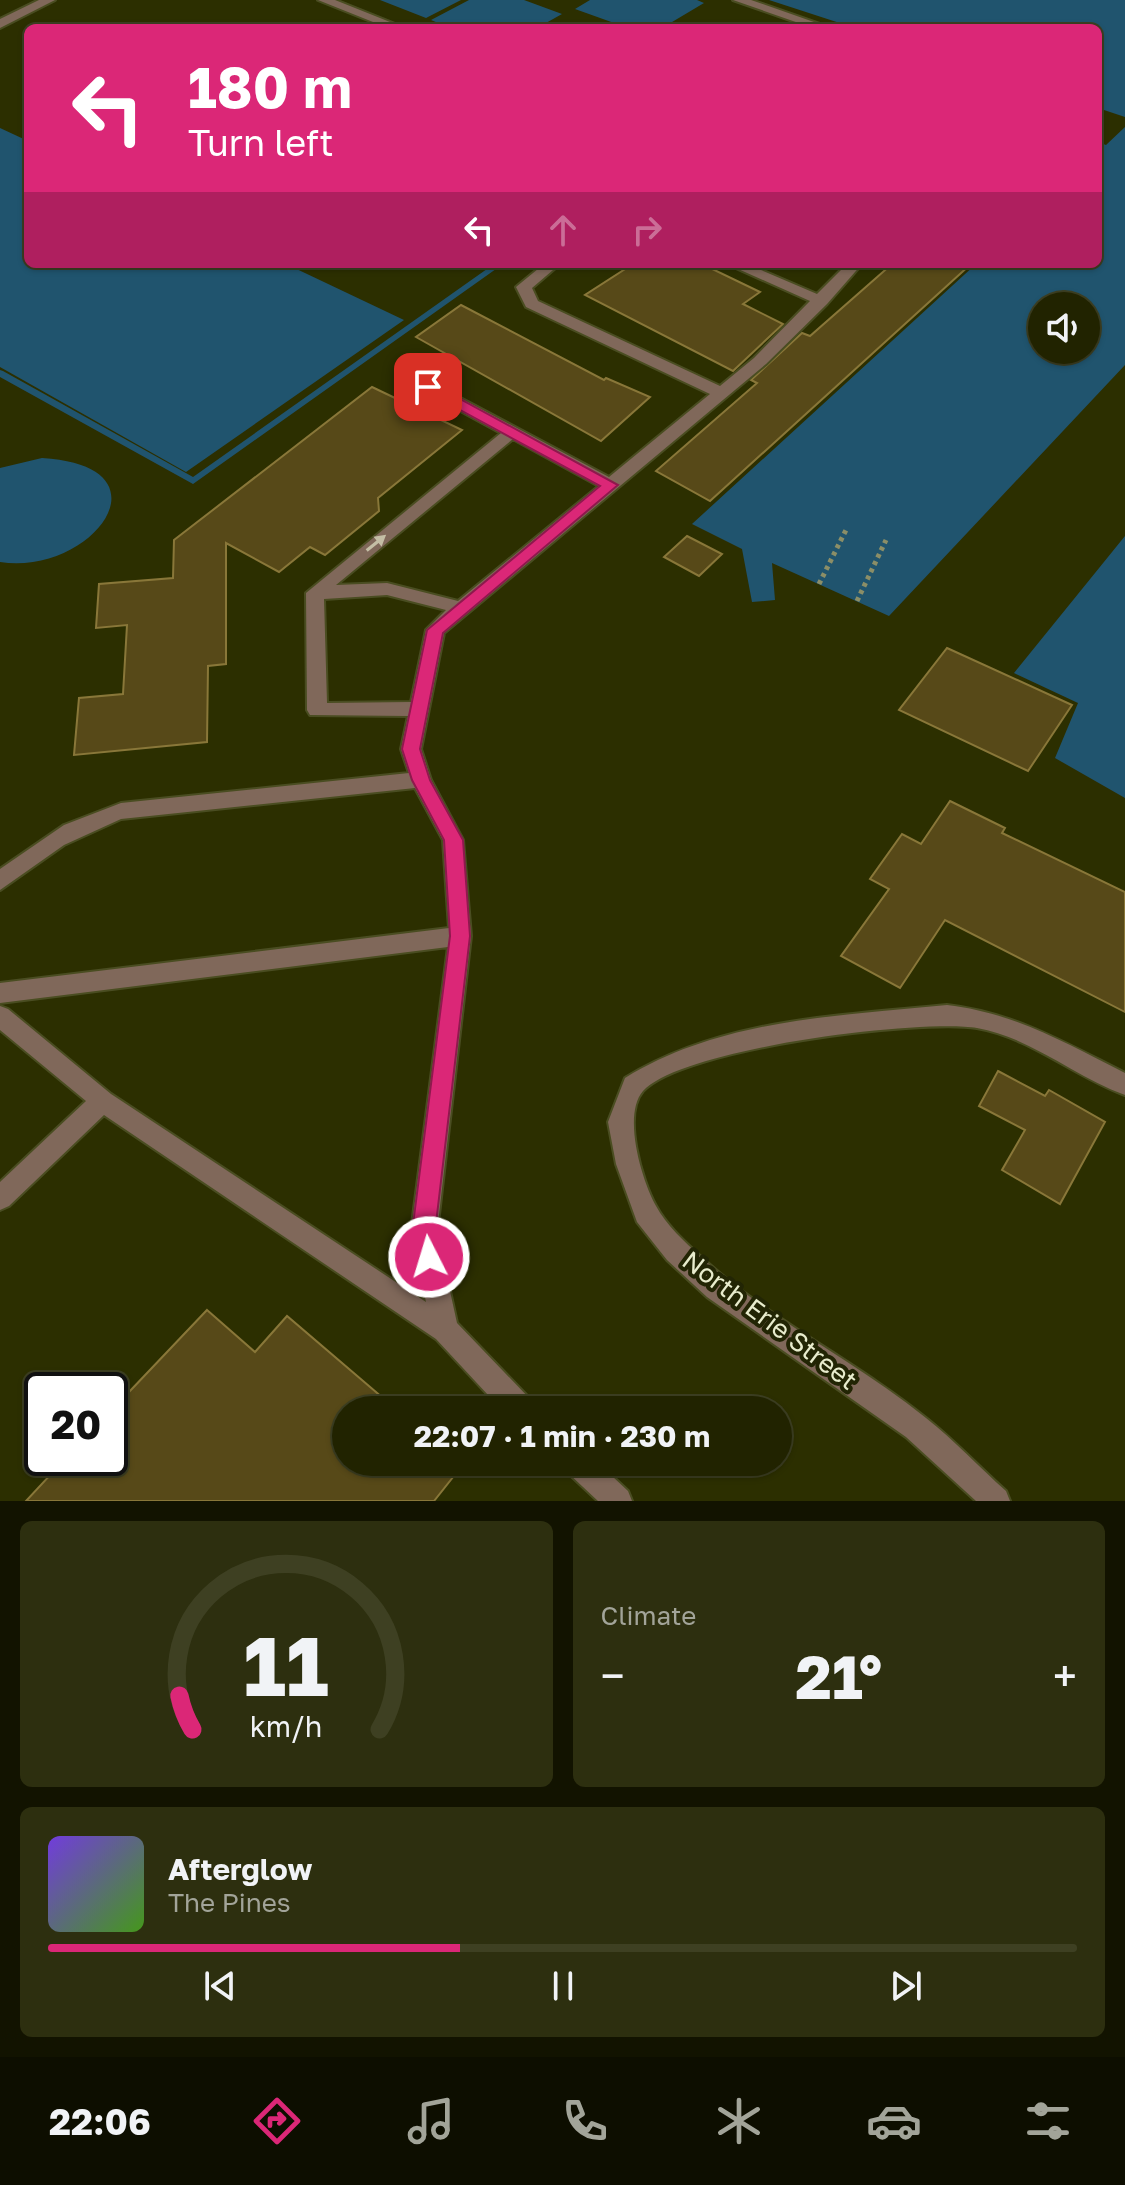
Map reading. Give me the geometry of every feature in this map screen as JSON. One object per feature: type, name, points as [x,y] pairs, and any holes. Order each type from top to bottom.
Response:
[{"type":"street","points":[[0,24],[49,0]]},
{"type":"street","points":[[324,0],[388,24]]},
{"type":"street","points":[[739,0],[813,24]]},
{"type":"street","points":[[548,268],[524,287],[531,304],[722,393]]},
{"type":"street","points":[[744,268],[822,301]]},
{"type":"street","points":[[445,1330],[424,1232],[460,936],[453,840],[421,780],[411,749],[435,630],[722,393],[822,301],[851,268]]},
{"type":"street","points":[[428,387],[611,485]]},
{"type":"street","points":[[315,593],[513,431]]},
{"type":"street","points":[[315,593],[387,589],[462,608]]},
{"type":"street","points":[[315,593],[317,710],[419,709]]},
{"type":"street","points":[[0,881],[44,845],[81,823],[121,811],[421,780]]},
{"type":"street","points":[[0,993],[460,936]]},
{"type":"street","name":"North Erie Street","points":[[996,1501],[916,1427],[716,1288],[676,1251],[646,1214],[628,1164],[620,1122],[633,1085],[666,1065],[781,1031],[947,1015],[980,1019],[1012,1028],[1125,1085]]},
{"type":"street","points":[[0,1016],[103,1101],[445,1330],[508,1396]]},
{"type":"street","points":[[0,1198],[103,1101]]},
{"type":"street","points":[[592,1476],[618,1501]]},
{"type":"path","points":[[819,584],[847,528]]},
{"type":"path","points":[[857,601],[886,540]]},
{"type":"water","points":[[380,0],[461,0],[426,18]]},
{"type":"water","points":[[469,0],[524,0],[562,14],[544,24],[440,24],[431,20]]},
{"type":"water","points":[[590,0],[697,0],[704,3],[669,24],[617,24],[575,9]]},
{"type":"water","points":[[769,0],[1125,0],[1125,117],[1102,109],[1102,24],[843,24]]},
{"type":"water","points":[[1125,127],[1125,365],[889,616],[772,563],[775,600],[752,602],[742,549],[692,524],[972,268],[1102,268],[1102,144],[1106,145]]},
{"type":"water","points":[[0,128],[24,139],[24,268],[294,268],[404,320],[186,472],[0,367]]},
{"type":"water","points":[[42,458],[82,465],[104,480],[111,498],[105,518],[89,537],[64,553],[34,562],[0,562],[0,468]]},
{"type":"water","points":[[1125,536],[1125,798],[1055,758],[1078,703],[1014,673]]},
{"type":"building","points":[[627,268],[710,268],[760,292],[743,304],[783,324],[733,371],[585,295]]},
{"type":"building","points":[[887,268],[967,268],[710,501],[656,471],[757,383],[751,380],[802,333],[810,336]]},
{"type":"building","points":[[461,305],[604,380],[606,378],[650,397],[601,441],[416,337]]},
{"type":"building","points":[[372,387],[462,430],[378,498],[379,511],[325,555],[310,547],[279,572],[226,543],[226,664],[208,666],[207,742],[74,755],[79,698],[123,694],[127,625],[96,628],[99,584],[173,578],[174,540]]},
{"type":"building","points":[[687,536],[722,554],[699,576],[664,557]]},
{"type":"building","points":[[947,648],[1072,705],[1028,771],[899,710]]},
{"type":"building","points":[[950,801],[1005,828],[1002,833],[1125,892],[1125,1012],[945,920],[900,988],[841,956],[889,889],[870,879],[902,834],[921,844]]},
{"type":"building","points":[[998,1071],[1045,1096],[1049,1090],[1105,1122],[1060,1204],[1002,1170],[1025,1130],[979,1106]]},
{"type":"building","points":[[207,1310],[255,1352],[287,1316],[381,1396],[332,1396],[332,1476],[454,1476],[434,1501],[26,1501],[49,1476],[128,1476],[128,1393]]},
{"type":"waterway","points":[[0,373],[193,481],[493,268]]},
{"type":"route","points":[[428,387],[611,485],[435,630],[411,749],[421,780],[453,840],[460,936],[424,1232],[429,1257]]}]
